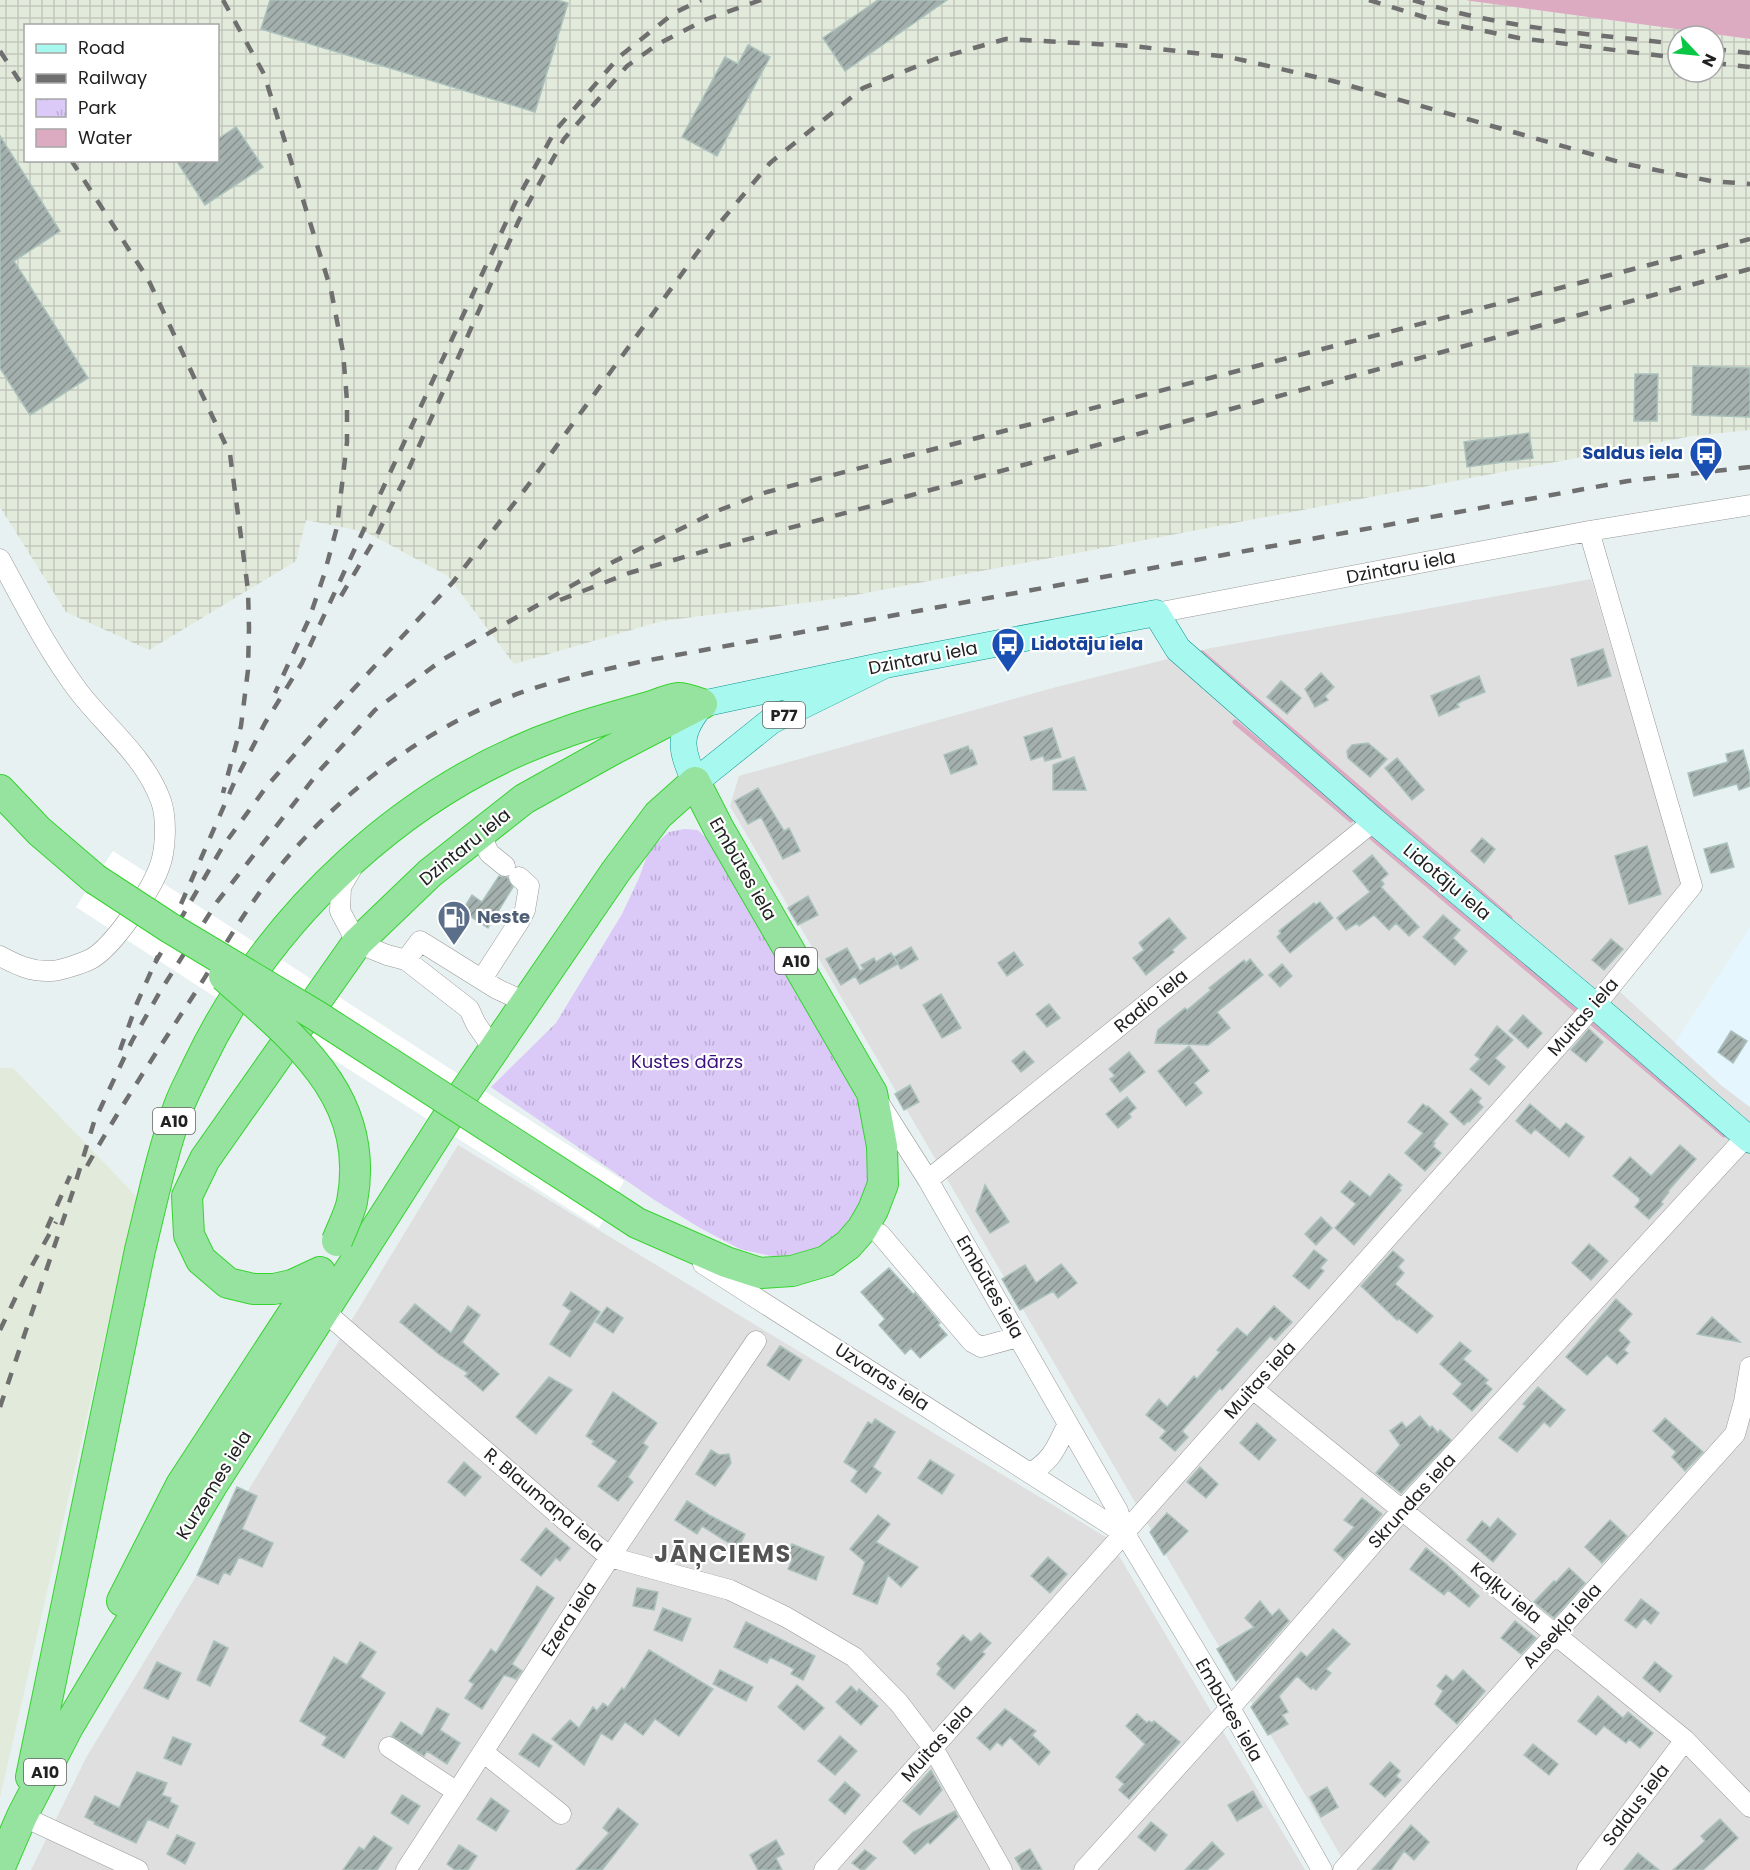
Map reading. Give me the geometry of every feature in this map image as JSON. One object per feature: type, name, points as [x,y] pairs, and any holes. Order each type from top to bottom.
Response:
[{"type":"highway","name":"A10","points":[[22,1816],[140,1251],[159,1172],[179,1105],[213,1035],[258,963],[304,908],[361,852],[400,821],[455,784],[529,744],[590,723],[679,698],[702,704]]},
{"type":"highway","name":"Dzintaru iela","points":[[320,1272],[292,1285],[253,1290],[228,1283],[201,1260],[189,1235],[187,1196],[205,1159],[357,943],[430,873],[524,799],[702,704]]},
{"type":"highway","name":"A10","points":[[494,1050],[616,871],[658,815],[695,782]]},
{"type":"highway","name":"Embūtes iela","points":[[695,782],[719,829],[872,1093]]},
{"type":"highway","name":"A10","points":[[0,790],[48,839],[95,879],[170,928],[317,1016],[637,1223],[726,1262],[759,1273],[792,1271],[826,1262],[848,1245],[873,1210],[882,1184],[882,1146],[872,1093]]},
{"type":"highway","name":"A10","points":[[68,1727],[99,1647],[181,1485],[320,1272],[337,1241],[351,1204],[355,1172],[353,1141],[348,1122],[331,1083],[307,1052],[170,928]]},
{"type":"highway","name":"Kurzemes iela","points":[[0,1867],[22,1816],[68,1727],[211,1487],[494,1050]]},
{"type":"main road","name":"Dzintaru iela","points":[[702,704],[885,665],[1156,613]]},
{"type":"main road","name":"Lidotāju iela","points":[[1156,613],[1178,649],[1374,821],[1748,1139]]},
{"type":"main road","name":"P77","points":[[695,782],[771,721],[885,665]]},
{"type":"main road","name":"Embūtes iela","points":[[695,782],[683,756],[683,737],[690,718],[702,704]]},
{"type":"street","name":"Dzintaru iela","points":[[1156,613],[1589,531],[1750,505]]},
{"type":"street","name":"Muitas iela","points":[[824,1870],[1594,1006],[1692,886],[1589,531]]},
{"type":"street","points":[[0,559],[54,656],[80,693],[147,770],[162,803],[165,838],[159,868],[144,898],[118,933],[92,958],[53,971],[21,968],[0,956]]},
{"type":"street","name":"Radio iela","points":[[928,1180],[1374,821]]},
{"type":"street","points":[[480,833],[489,853],[529,886],[525,910],[482,980]]},
{"type":"street","points":[[361,852],[341,887],[340,911],[357,943],[406,960],[469,1009],[476,1024],[494,1050]]},
{"type":"street","points":[[406,960],[420,941],[497,989],[527,1003]]},
{"type":"street","name":"Embūtes iela","points":[[872,1093],[928,1180],[1118,1511],[1125,1534],[1230,1708],[1322,1870]]},
{"type":"street","name":"Skrundas iela","points":[[1084,1870],[1230,1708],[1403,1509],[1748,1139]]},
{"type":"street","name":"Uzvaras iela","points":[[637,1223],[1125,1534]]},
{"type":"street","points":[[880,1234],[972,1342],[981,1347],[1018,1337]]},
{"type":"street","name":"R. Blaumaņa iela","points":[[324,1311],[610,1557],[730,1590],[786,1617],[854,1658],[898,1703],[933,1748],[1002,1870]]},
{"type":"street","name":"Ezera iela","points":[[414,1867],[483,1752],[610,1557],[756,1341]]},
{"type":"street","name":"Ausekļa iela","points":[[1343,1870],[1735,1434],[1750,1367]]},
{"type":"street","name":"Kaļķu iela","points":[[1253,1389],[1686,1740],[1750,1807]]},
{"type":"street","points":[[1031,1473],[1046,1462],[1056,1449],[1068,1424]]},
{"type":"street","name":"Saldus iela","points":[[1587,1870],[1686,1740]]},
{"type":"street","points":[[389,1747],[457,1792]]},
{"type":"street","points":[[483,1752],[561,1814]]},
{"type":"street","points":[[22,1816],[138,1870]]},
{"type":"shaded area","points":[[0,0],[1466,0],[1666,27],[1666,84],[1726,84],[1726,36],[1750,39],[1750,430],[1692,436],[834,599],[662,621],[514,664],[448,576],[366,532],[306,520],[296,561],[149,650],[66,612],[0,507]]},
{"type":"shaded area","points":[[1591,579],[1682,883],[1605,978],[1721,1085],[1750,1107],[1750,1870],[1349,1870],[730,806],[739,776],[1049,689],[1211,648]]},
{"type":"shaded area","points":[[1750,927],[1750,1107],[1721,1085],[1675,1043]]},
{"type":"shaded area","points":[[0,1068],[13,1068],[137,1197],[0,1798]]},
{"type":"shaded area","points":[[458,1145],[1109,1539],[1305,1870],[31,1870],[87,1756]]},
{"type":"green space","name":"Kustes dārzs","points":[[684,829],[698,830],[710,842],[864,1105],[872,1190],[838,1242],[778,1263],[771,1256],[740,1249],[700,1228],[653,1199],[491,1087],[556,1023],[622,914],[649,850],[669,832]]},
{"type":"water","points":[[1466,0],[1750,0],[1750,39],[1726,36],[1726,24],[1666,24],[1666,28]]},
{"type":"pier","points":[[113,851],[624,1181],[599,1228],[320,1051],[359,1124],[336,1214],[343,1180],[337,1127],[304,1069],[249,1019],[76,907]]},
{"type":"building","points":[[270,0],[557,0],[568,3],[535,112],[261,29]]},
{"type":"building","points":[[878,0],[947,0],[845,71],[823,38]]},
{"type":"building","points":[[748,45],[770,57],[717,156],[682,137],[725,57],[738,64]]},
{"type":"building","points":[[236,127],[263,167],[205,205],[177,162],[219,162],[219,138]]},
{"type":"building","points":[[0,136],[60,231],[14,261],[88,378],[30,415],[0,368]]},
{"type":"building","points":[[1693,366],[1750,368],[1750,417],[1692,415]]},
{"type":"building","points":[[1635,374],[1658,374],[1657,421],[1634,421]]},
{"type":"building","points":[[1529,433],[1533,458],[1467,467],[1464,442]]},
{"type":"building","points":[[1603,649],[1611,676],[1578,686],[1571,659]]},
{"type":"building","points":[[1321,673],[1334,687],[1325,696],[1328,700],[1315,707],[1305,689]]},
{"type":"building","points":[[1479,676],[1485,692],[1462,701],[1457,704],[1459,707],[1439,716],[1431,696]]},
{"type":"building","points":[[1281,681],[1301,698],[1287,714],[1267,697]]},
{"type":"building","points":[[1052,728],[1061,757],[1045,761],[1043,756],[1031,760],[1024,737]]},
{"type":"building","points":[[1368,743],[1387,759],[1370,777],[1348,758],[1347,751],[1352,745]]},
{"type":"building","points":[[968,746],[977,764],[951,774],[944,755]]},
{"type":"building","points":[[1743,750],[1750,775],[1750,786],[1739,790],[1737,784],[1694,796],[1688,773],[1728,762],[1726,754]]},
{"type":"building","points":[[1074,757],[1086,790],[1053,790],[1053,765]]},
{"type":"building","points":[[1397,758],[1424,790],[1412,800],[1385,768]]},
{"type":"building","points":[[758,788],[784,831],[789,828],[800,851],[783,859],[761,817],[748,824],[735,801]]},
{"type":"building","points":[[1482,838],[1495,849],[1484,863],[1471,851]]},
{"type":"building","points":[[1727,843],[1734,867],[1711,873],[1704,849]]},
{"type":"building","points":[[1647,846],[1661,894],[1629,904],[1615,856]]},
{"type":"building","points":[[1372,855],[1388,874],[1381,880],[1384,884],[1381,887],[1419,927],[1409,936],[1396,923],[1389,930],[1374,915],[1359,926],[1357,923],[1346,930],[1337,918],[1370,892],[1353,871]]},
{"type":"building","points":[[499,876],[507,877],[513,887],[488,928],[462,911],[472,895],[482,902]]},
{"type":"building","points":[[808,896],[818,915],[798,925],[788,908]]},
{"type":"building","points":[[1320,902],[1333,918],[1290,953],[1277,937],[1281,933],[1279,931],[1314,903],[1316,905]]},
{"type":"building","points":[[1443,915],[1460,930],[1453,938],[1467,951],[1455,965],[1423,937]]},
{"type":"building","points":[[1169,918],[1186,938],[1172,950],[1174,952],[1146,975],[1133,958],[1144,950],[1139,943]]},
{"type":"building","points":[[1611,939],[1623,949],[1604,970],[1592,960]]},
{"type":"building","points":[[911,947],[918,959],[901,969],[894,957]]},
{"type":"building","points":[[847,948],[860,971],[864,969],[861,965],[874,958],[876,962],[891,953],[898,964],[860,984],[855,976],[841,985],[826,959]]},
{"type":"building","points":[[1014,952],[1023,965],[1007,976],[998,963]]},
{"type":"building","points":[[1250,959],[1263,975],[1217,1012],[1230,1028],[1208,1045],[1155,1043],[1158,1030],[1185,1008],[1187,1010],[1211,990],[1209,988],[1244,960],[1246,963]]},
{"type":"building","points":[[1282,964],[1292,976],[1280,987],[1269,975]]},
{"type":"building","points":[[941,994],[961,1028],[942,1038],[923,1005]]},
{"type":"building","points":[[1049,1004],[1060,1018],[1047,1027],[1036,1014]]},
{"type":"building","points":[[1523,1015],[1542,1033],[1528,1048],[1509,1031]]},
{"type":"building","points":[[1497,1026],[1513,1040],[1495,1058],[1505,1067],[1489,1085],[1470,1069],[1480,1059],[1475,1055]]},
{"type":"building","points":[[1589,1029],[1603,1042],[1586,1062],[1571,1050]]},
{"type":"building","points":[[1731,1031],[1747,1041],[1733,1063],[1718,1052]]},
{"type":"building","points":[[1189,1046],[1209,1071],[1194,1083],[1202,1093],[1186,1106],[1158,1071]]},
{"type":"building","points":[[1024,1051],[1034,1062],[1021,1072],[1012,1061]]},
{"type":"building","points":[[1129,1052],[1145,1072],[1120,1092],[1110,1079],[1115,1076],[1109,1069]]},
{"type":"building","points":[[910,1085],[919,1102],[904,1110],[895,1094]]},
{"type":"building","points":[[1471,1089],[1481,1098],[1478,1102],[1483,1107],[1464,1125],[1450,1112]]},
{"type":"building","points":[[1127,1097],[1136,1108],[1129,1114],[1131,1117],[1118,1128],[1106,1114]]},
{"type":"building","points":[[1423,1104],[1448,1124],[1433,1142],[1435,1143],[1433,1146],[1441,1153],[1425,1171],[1405,1153],[1423,1133],[1408,1122]]},
{"type":"building","points":[[1530,1104],[1560,1130],[1566,1123],[1584,1137],[1569,1157],[1535,1129],[1531,1134],[1516,1121]]},
{"type":"building","points":[[1680,1145],[1696,1159],[1668,1191],[1661,1202],[1663,1204],[1649,1219],[1635,1207],[1640,1201],[1639,1198],[1613,1176],[1630,1157],[1651,1176]]},
{"type":"building","points":[[1389,1174],[1402,1185],[1399,1188],[1401,1190],[1354,1245],[1335,1228],[1356,1204],[1341,1192],[1350,1181],[1370,1197]]},
{"type":"building","points":[[985,1185],[1009,1222],[990,1233],[976,1211]]},
{"type":"building","points":[[1321,1217],[1332,1228],[1316,1245],[1305,1234]]},
{"type":"building","points":[[1589,1244],[1608,1261],[1591,1280],[1572,1263]]},
{"type":"building","points":[[1314,1250],[1327,1260],[1320,1268],[1324,1271],[1309,1289],[1293,1276]]},
{"type":"building","points":[[1393,1251],[1404,1260],[1398,1267],[1404,1273],[1395,1284],[1433,1316],[1417,1333],[1399,1319],[1397,1320],[1361,1286]]},
{"type":"building","points":[[1061,1264],[1077,1283],[1058,1298],[1053,1291],[1020,1310],[1002,1279],[1025,1265],[1036,1283]]},
{"type":"building","points":[[889,1268],[913,1294],[915,1293],[947,1335],[920,1358],[911,1348],[905,1354],[879,1325],[885,1319],[861,1292]]},
{"type":"building","points":[[571,1292],[600,1312],[570,1357],[550,1344],[571,1311],[563,1305]]},
{"type":"building","points":[[1616,1299],[1632,1314],[1618,1330],[1630,1342],[1624,1350],[1628,1353],[1617,1364],[1607,1355],[1587,1375],[1566,1357]]},
{"type":"building","points":[[415,1304],[451,1333],[468,1306],[480,1315],[462,1342],[499,1374],[483,1391],[465,1376],[468,1373],[440,1355],[400,1322]]},
{"type":"building","points":[[1274,1306],[1292,1322],[1275,1340],[1270,1336],[1222,1390],[1220,1388],[1182,1431],[1188,1437],[1175,1451],[1160,1438],[1166,1431],[1146,1415],[1159,1399],[1167,1407],[1194,1376],[1197,1379],[1220,1352],[1217,1350],[1237,1328],[1247,1336]]},
{"type":"building","points":[[607,1307],[623,1318],[613,1333],[596,1322]]},
{"type":"building","points":[[1712,1317],[1740,1342],[1697,1334]]},
{"type":"building","points":[[1460,1342],[1471,1351],[1463,1359],[1488,1380],[1485,1383],[1492,1389],[1472,1411],[1453,1394],[1462,1384],[1440,1364]]},
{"type":"building","points":[[780,1346],[802,1360],[789,1380],[767,1365]]},
{"type":"building","points":[[549,1377],[572,1390],[536,1434],[516,1417]]},
{"type":"building","points":[[1538,1387],[1565,1410],[1550,1427],[1544,1422],[1517,1452],[1499,1438],[1526,1406],[1523,1404]]},
{"type":"building","points":[[613,1392],[657,1423],[643,1443],[648,1447],[628,1477],[633,1482],[618,1501],[598,1486],[617,1461],[592,1444],[594,1441],[586,1436]]},
{"type":"building","points":[[1420,1416],[1430,1428],[1432,1426],[1438,1433],[1440,1430],[1451,1440],[1401,1493],[1376,1473],[1400,1445],[1390,1431],[1402,1422],[1406,1428]]},
{"type":"building","points":[[1665,1418],[1703,1452],[1685,1471],[1672,1457],[1676,1452],[1653,1431]]},
{"type":"building","points":[[875,1419],[895,1432],[873,1467],[881,1473],[866,1493],[851,1481],[858,1471],[844,1462],[868,1422],[872,1424]]},
{"type":"building","points":[[1257,1423],[1276,1440],[1259,1460],[1240,1443]]},
{"type":"building","points":[[711,1450],[719,1455],[729,1454],[731,1463],[715,1486],[696,1474]]},
{"type":"building","points":[[930,1460],[954,1475],[942,1494],[918,1478]]},
{"type":"building","points":[[464,1462],[481,1477],[465,1496],[448,1482]]},
{"type":"building","points":[[1200,1467],[1218,1484],[1206,1498],[1187,1482]]},
{"type":"building","points":[[237,1487],[257,1496],[242,1529],[273,1543],[262,1567],[239,1557],[230,1575],[224,1572],[218,1584],[197,1575]]},
{"type":"building","points":[[1362,1498],[1382,1514],[1344,1559],[1334,1550],[1354,1527],[1344,1520]]},
{"type":"building","points":[[687,1501],[745,1534],[738,1549],[702,1526],[697,1534],[675,1520]]},
{"type":"building","points":[[1167,1513],[1188,1531],[1164,1555],[1150,1532]]},
{"type":"building","points":[[878,1515],[890,1524],[876,1542],[918,1567],[901,1587],[888,1575],[877,1604],[853,1594],[865,1562],[850,1549]]},
{"type":"building","points":[[1498,1518],[1516,1534],[1493,1562],[1467,1540],[1482,1521],[1490,1528]]},
{"type":"building","points":[[1610,1520],[1627,1536],[1602,1563],[1585,1547]]},
{"type":"building","points":[[546,1528],[570,1548],[560,1561],[556,1558],[541,1576],[521,1560]]},
{"type":"building","points":[[792,1544],[824,1557],[816,1580],[788,1569],[792,1560],[786,1558]]},
{"type":"building","points":[[1426,1548],[1479,1596],[1469,1607],[1448,1590],[1444,1595],[1410,1569]]},
{"type":"building","points":[[1048,1557],[1067,1574],[1050,1593],[1031,1576]]},
{"type":"building","points":[[1569,1568],[1585,1583],[1554,1618],[1534,1602]]},
{"type":"building","points":[[537,1586],[554,1598],[512,1664],[522,1671],[516,1679],[504,1675],[482,1709],[465,1698],[474,1684],[469,1681],[491,1649],[496,1653]]},
{"type":"building","points":[[637,1588],[658,1592],[654,1610],[633,1606]]},
{"type":"building","points":[[1641,1599],[1659,1613],[1651,1624],[1644,1618],[1636,1628],[1625,1620]]},
{"type":"building","points":[[1260,1601],[1272,1616],[1279,1609],[1289,1621],[1236,1681],[1217,1649],[1254,1627],[1245,1618]]},
{"type":"building","points":[[663,1608],[691,1619],[682,1641],[654,1630]]},
{"type":"building","points":[[1515,1621],[1536,1638],[1521,1654],[1501,1638]]},
{"type":"building","points":[[746,1622],[815,1656],[803,1680],[791,1674],[794,1669],[770,1657],[767,1663],[734,1647]]},
{"type":"building","points":[[1333,1629],[1350,1644],[1326,1669],[1331,1673],[1316,1690],[1312,1687],[1311,1689],[1297,1676],[1279,1696],[1288,1712],[1282,1715],[1288,1724],[1268,1735],[1251,1707],[1301,1652],[1307,1657]]},
{"type":"building","points":[[980,1633],[991,1643],[982,1652],[985,1654],[954,1689],[937,1674],[941,1668],[937,1664],[963,1635],[971,1642]]},
{"type":"building","points":[[214,1641],[228,1648],[210,1686],[197,1680]]},
{"type":"building","points":[[360,1642],[376,1652],[360,1677],[385,1693],[344,1758],[322,1745],[327,1737],[300,1721],[334,1657],[347,1665]]},
{"type":"building","points":[[649,1650],[713,1689],[679,1736],[655,1719],[643,1735],[625,1722],[612,1740],[601,1733],[584,1765],[552,1739],[570,1720],[579,1728],[593,1707],[597,1711],[603,1703],[608,1707],[622,1688],[624,1690]]},
{"type":"building","points":[[157,1662],[181,1673],[168,1699],[144,1688]]},
{"type":"building","points":[[1655,1662],[1672,1676],[1660,1692],[1643,1678]]},
{"type":"building","points":[[720,1670],[753,1687],[746,1701],[713,1684]]},
{"type":"building","points":[[1463,1670],[1485,1691],[1457,1724],[1435,1704],[1443,1691],[1437,1686],[1446,1675],[1453,1681]]},
{"type":"building","points":[[797,1685],[824,1708],[804,1730],[778,1707]]},
{"type":"building","points":[[851,1686],[857,1692],[859,1689],[878,1706],[861,1725],[836,1702]]},
{"type":"building","points":[[1598,1696],[1623,1718],[1628,1712],[1653,1733],[1640,1748],[1629,1739],[1626,1743],[1604,1726],[1596,1735],[1578,1721]]},
{"type":"building","points":[[437,1708],[449,1714],[440,1730],[460,1743],[447,1764],[427,1751],[424,1756],[392,1736],[401,1722],[422,1736]]},
{"type":"building","points":[[1005,1709],[1036,1731],[1032,1735],[1050,1752],[1039,1765],[1010,1737],[1002,1746],[997,1742],[990,1750],[977,1738]]},
{"type":"building","points":[[1137,1714],[1147,1723],[1154,1721],[1180,1742],[1129,1799],[1119,1790],[1124,1784],[1116,1777],[1145,1744],[1126,1726]]},
{"type":"building","points":[[533,1734],[552,1746],[539,1767],[519,1754]]},
{"type":"building","points":[[840,1736],[857,1751],[835,1775],[818,1761]]},
{"type":"building","points":[[173,1737],[191,1744],[181,1765],[164,1758]]},
{"type":"building","points":[[1533,1744],[1558,1764],[1549,1775],[1524,1755]]},
{"type":"building","points":[[1390,1762],[1400,1771],[1396,1776],[1401,1780],[1385,1797],[1370,1784]]},
{"type":"building","points":[[931,1770],[942,1790],[920,1815],[903,1801]]},
{"type":"building","points":[[137,1772],[167,1783],[162,1795],[171,1798],[170,1802],[178,1806],[168,1828],[148,1819],[136,1843],[94,1824],[95,1822],[85,1817],[95,1796],[119,1808]]},
{"type":"building","points":[[845,1782],[860,1795],[845,1814],[829,1800]]},
{"type":"building","points":[[1327,1787],[1338,1807],[1321,1817],[1310,1797]]},
{"type":"building","points":[[1253,1791],[1262,1807],[1237,1821],[1228,1805]]},
{"type":"building","points":[[402,1795],[420,1806],[408,1824],[391,1813]]},
{"type":"building","points":[[491,1798],[509,1811],[496,1831],[477,1819]]},
{"type":"building","points":[[618,1808],[638,1824],[602,1870],[576,1870],[609,1833],[603,1828]]},
{"type":"building","points":[[955,1811],[958,1817],[930,1844],[928,1842],[915,1854],[903,1842],[913,1832]]},
{"type":"building","points":[[1720,1819],[1738,1838],[1703,1870],[1673,1870],[1705,1841],[1701,1836]]},
{"type":"building","points":[[1151,1822],[1167,1835],[1155,1851],[1138,1837]]},
{"type":"building","points":[[1411,1825],[1429,1842],[1414,1860],[1404,1851],[1391,1870],[1372,1870]]},
{"type":"building","points":[[177,1835],[195,1843],[185,1864],[167,1854]]},
{"type":"building","points":[[374,1836],[392,1848],[377,1870],[343,1870],[359,1847],[364,1850]]},
{"type":"building","points":[[776,1840],[784,1854],[776,1858],[782,1870],[758,1870],[750,1855]]},
{"type":"building","points":[[1212,1842],[1224,1854],[1207,1870],[1185,1870]]},
{"type":"building","points":[[459,1845],[477,1856],[468,1870],[455,1870],[447,1864]]},
{"type":"building","points":[[1030,1849],[1042,1870],[1022,1870],[1015,1858]]},
{"type":"building","points":[[865,1850],[876,1858],[864,1870],[861,1870],[852,1863]]},
{"type":"building","points":[[1638,1853],[1659,1870],[1624,1870]]},
{"type":"waterway","points":[[1202,653],[1510,918]]},
{"type":"waterway","points":[[1235,722],[1351,820]]},
{"type":"waterway","points":[[1371,837],[1577,1011]]},
{"type":"waterway","points":[[1592,1023],[1724,1135]]},
{"type":"railway","points":[[223,0],[264,74],[331,290],[343,352],[347,401],[347,442],[337,527],[309,619],[275,693]]},
{"type":"railway","points":[[181,904],[234,783],[265,723],[302,663],[515,203],[555,131],[619,57],[674,13],[701,0]]},
{"type":"railway","points":[[341,596],[376,537],[403,482],[519,220],[564,139],[627,66],[658,44],[707,19],[761,0]]},
{"type":"railway","points":[[1369,0],[1440,22],[1519,38],[1666,56]]},
{"type":"railway","points":[[1413,0],[1445,10],[1511,24],[1666,43]]},
{"type":"railway","points":[[155,963],[223,846],[267,786],[453,582],[526,488],[713,231],[770,163],[863,88],[935,59],[1006,39],[1133,46],[1229,57],[1333,81],[1626,164],[1711,181],[1750,184]]},
{"type":"railway","points":[[1726,50],[1750,53]]},
{"type":"railway","points":[[0,51],[24,88]]},
{"type":"railway","points":[[1726,64],[1750,67]]},
{"type":"railway","points":[[72,162],[148,279],[230,454],[248,590],[249,628],[248,670],[241,726],[223,793]]},
{"type":"railway","points":[[0,1407],[94,1122],[132,1041],[161,990],[217,902],[321,769],[375,710],[442,660],[613,562],[717,511],[767,492],[1750,239]]},
{"type":"railway","points":[[560,600],[629,573],[719,547],[1750,269]]},
{"type":"railway","points":[[87,1166],[126,1100],[241,919],[261,890],[296,848],[321,821],[377,772],[438,731],[504,699],[556,682],[644,661],[1628,481],[1750,467]]},
{"type":"railway","points":[[120,1050],[137,1003],[158,956]]},
{"type":"railway","points":[[47,1228],[70,1176]]},
{"type":"railway","points":[[0,1330],[56,1222]]},
{"type":"place","name":"Saldus iela","points":[[1706,482]]},
{"type":"place","name":"Lidotāju iela","points":[[1008,673]]},
{"type":"place","name":"Neste","points":[[454,946]]},
{"type":"district","name":"JĀŅCIEMS","points":[[723,1554]]}]
